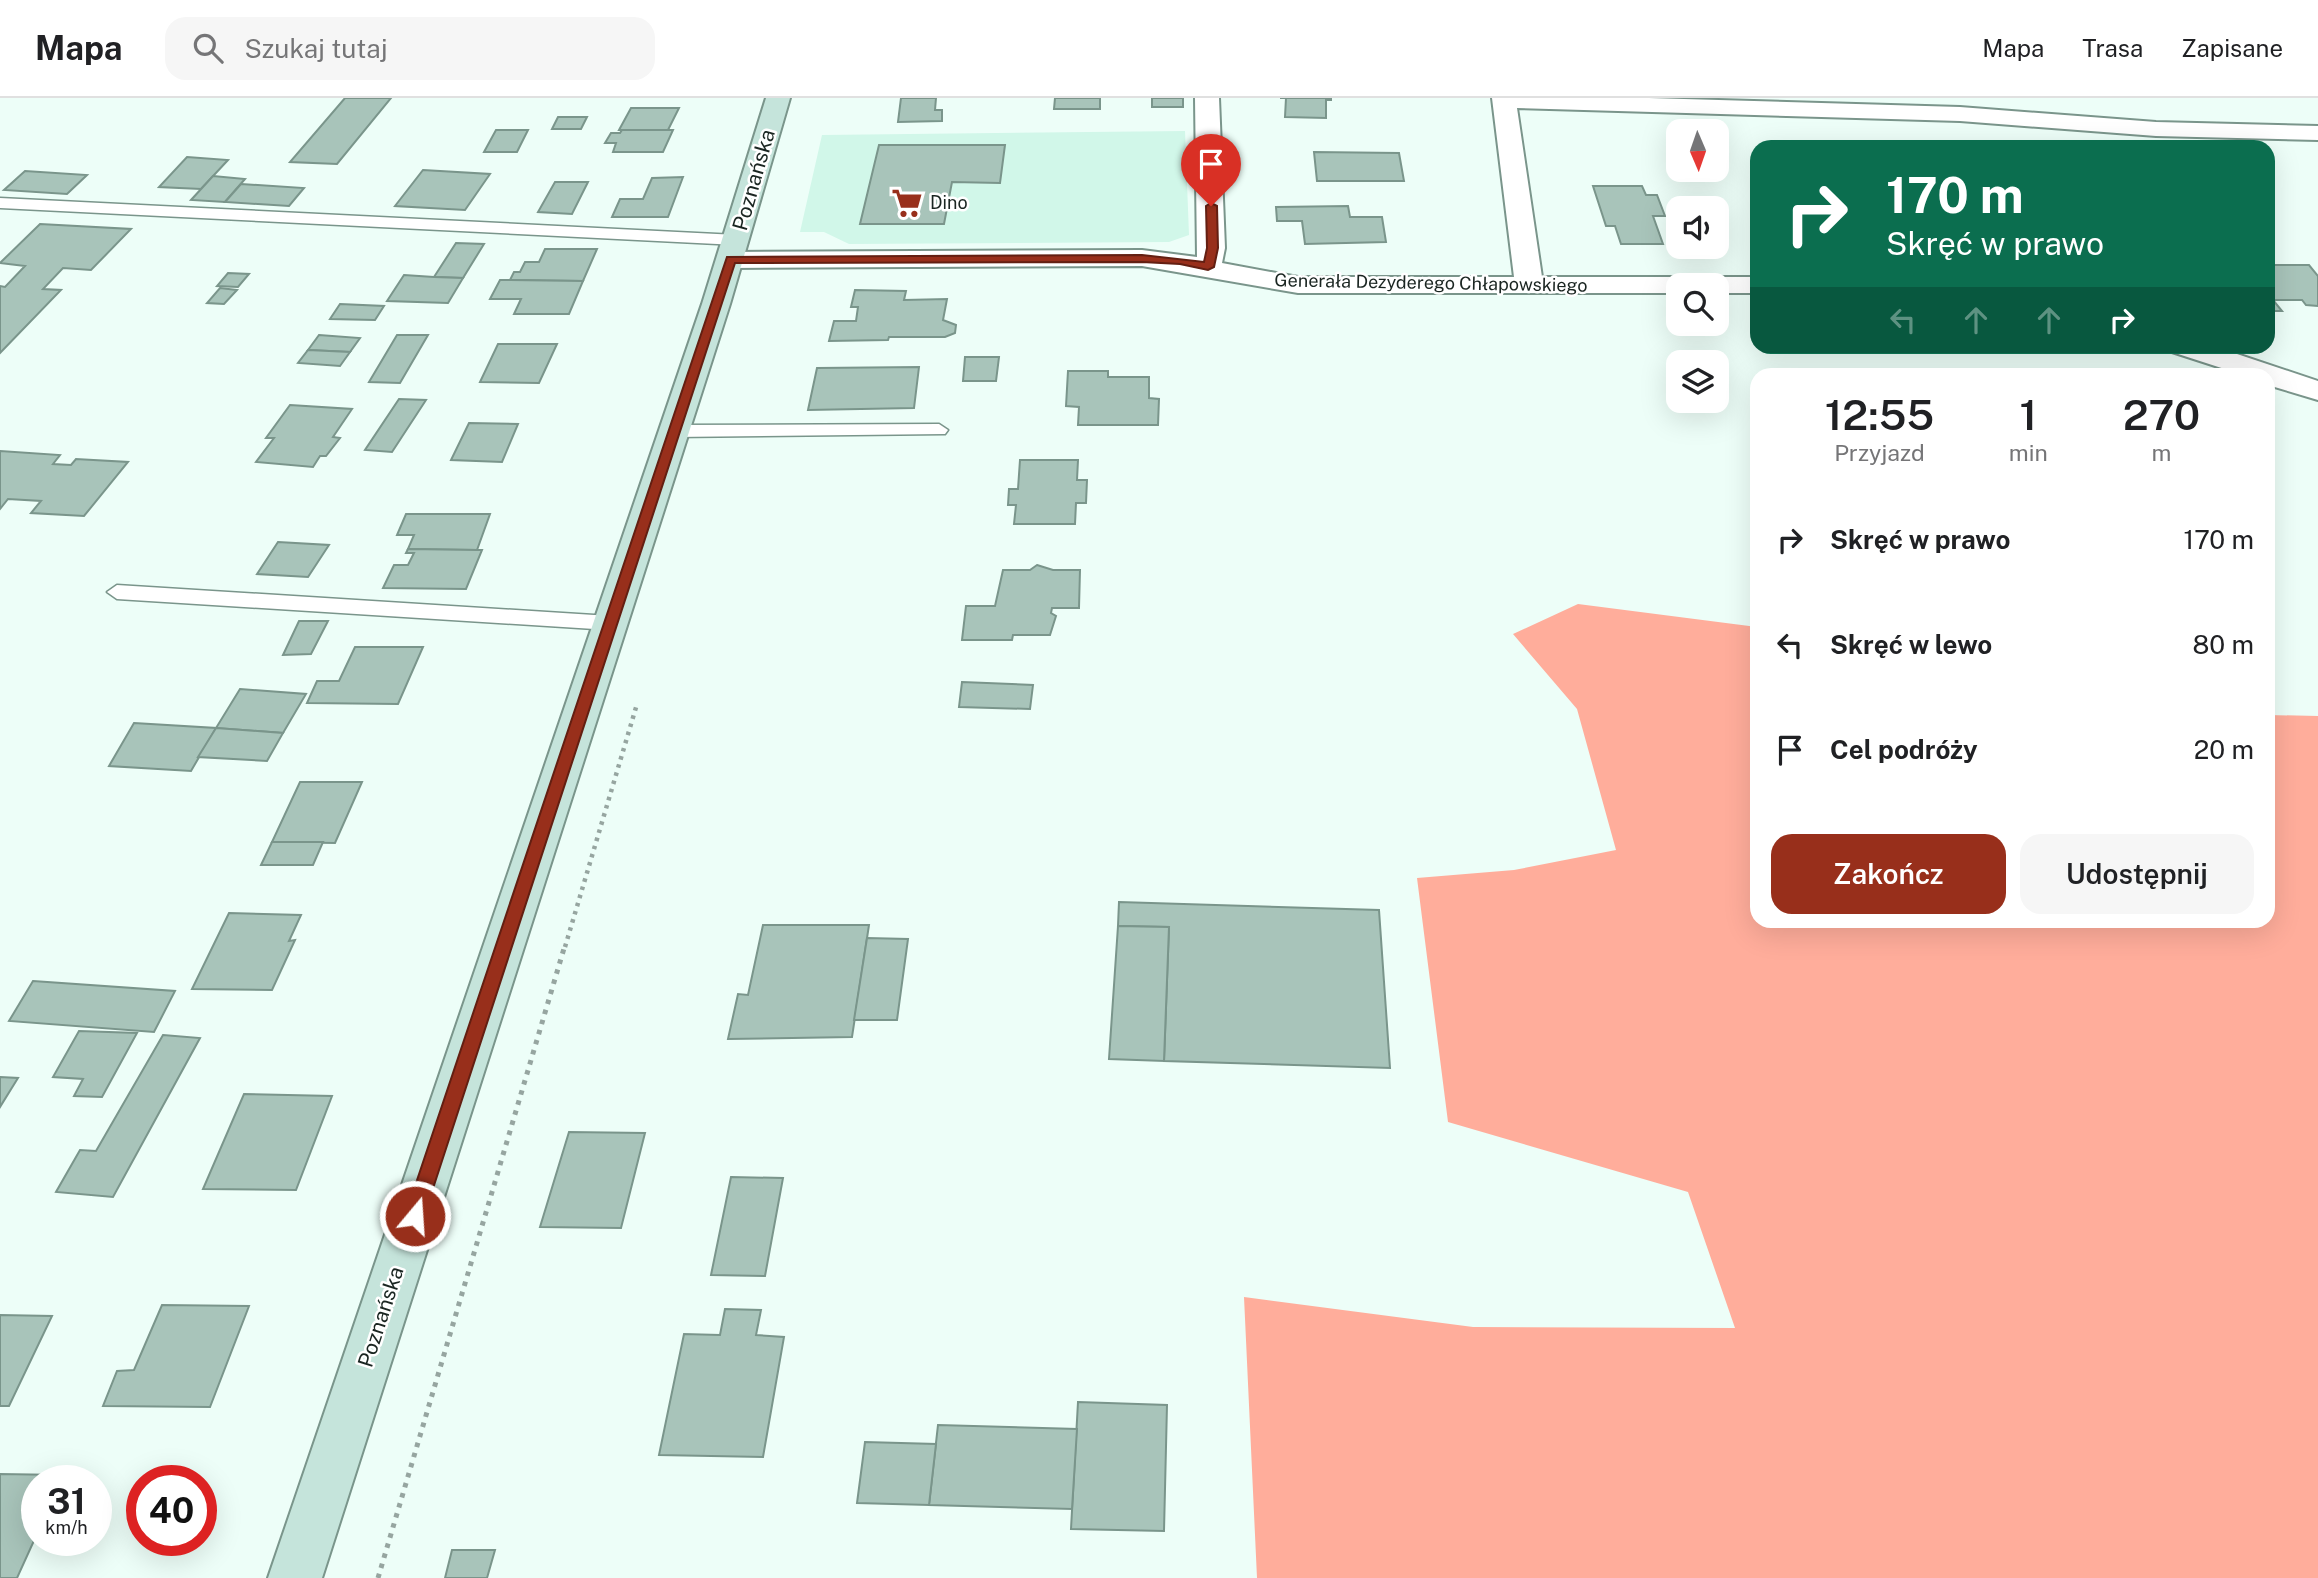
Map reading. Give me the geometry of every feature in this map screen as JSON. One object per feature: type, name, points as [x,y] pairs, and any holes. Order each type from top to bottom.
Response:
[{"type":"street","name":"Poznańska","points":[[295,1578],[734,250],[778,98]]},
{"type":"street","points":[[1207,98],[1212,241],[1208,267]]},
{"type":"street","points":[[1529,285],[1504,99],[1954,106],[2156,129],[2318,133]]},
{"type":"street","name":"Generała Dezyderego Chłapowskiego","points":[[734,250],[1142,258],[1180,261],[1260,281],[1298,285],[1750,285]]},
{"type":"street","points":[[2206,354],[2247,368]]},
{"type":"street","points":[[2275,377],[2318,391]]},
{"type":"lane","points":[[0,203],[734,250]]},
{"type":"lane","points":[[674,431],[939,430]]},
{"type":"lane","points":[[117,592],[610,623]]},
{"type":"path","points":[[378,1578],[637,703]]},
{"type":"shaded area","points":[[1185,131],[1189,235],[1169,242],[849,244],[824,232],[800,232],[822,135]]},
{"type":"shaded area","points":[[1578,604],[1750,626],[1750,928],[2275,928],[2275,715],[2318,716],[2318,1578],[1257,1578],[1244,1297],[1473,1327],[1735,1328],[1688,1192],[1448,1122],[1417,878],[1514,870],[1616,850],[1577,709],[1513,634]]},
{"type":"building","points":[[345,98],[391,98],[337,164],[290,162]]},
{"type":"building","points":[[901,98],[936,98],[935,110],[942,110],[942,121],[898,122]]},
{"type":"building","points":[[1055,98],[1100,98],[1100,109],[1054,109]]},
{"type":"building","points":[[1152,98],[1183,98],[1183,107],[1152,107]]},
{"type":"building","points":[[1286,98],[1331,100],[1326,100],[1326,118],[1285,117]]},
{"type":"building","points":[[631,108],[679,108],[668,130],[619,130]]},
{"type":"building","points":[[558,117],[587,117],[581,129],[552,129]]},
{"type":"building","points":[[496,130],[528,130],[517,152],[484,152]]},
{"type":"building","points":[[622,130],[673,130],[663,152],[613,152],[616,143],[605,143],[611,133],[620,133]]},
{"type":"building","name":"Dino","points":[[879,145],[1005,145],[1000,183],[952,182],[944,224],[860,224]]},
{"type":"building","points":[[1314,152],[1399,153],[1404,181],[1317,181]]},
{"type":"building","points":[[187,157],[228,160],[201,189],[159,187]]},
{"type":"building","points":[[423,170],[490,174],[465,210],[395,206]]},
{"type":"building","points":[[25,171],[87,175],[67,194],[4,190]]},
{"type":"building","points":[[213,176],[245,179],[225,202],[191,200]]},
{"type":"building","points":[[683,177],[668,217],[612,217],[620,199],[643,199],[652,178]]},
{"type":"building","points":[[555,182],[588,182],[572,214],[538,212]]},
{"type":"building","points":[[241,184],[304,188],[289,206],[225,202]]},
{"type":"building","points":[[1593,186],[1642,186],[1646,195],[1657,195],[1665,216],[1653,216],[1663,244],[1621,244],[1615,226],[1606,226]]},
{"type":"building","points":[[1348,206],[1350,217],[1382,217],[1386,242],[1305,244],[1302,221],[1277,221],[1276,207]]},
{"type":"building","points":[[40,224],[131,229],[91,270],[63,268],[43,289],[61,290],[0,353],[0,286],[5,287],[25,266],[0,263]]},
{"type":"building","points":[[456,243],[484,244],[463,278],[434,277]]},
{"type":"building","points":[[545,249],[597,249],[583,281],[510,280],[514,272],[520,272],[525,262],[539,262]]},
{"type":"building","points":[[2275,265],[2309,265],[2318,276],[2318,306],[2306,305],[2302,300],[2275,300]]},
{"type":"building","points":[[228,273],[249,274],[238,287],[217,286]]},
{"type":"building","points":[[404,275],[463,278],[448,303],[387,301]]},
{"type":"building","points":[[500,280],[583,281],[569,314],[514,314],[521,299],[490,299]]},
{"type":"building","points":[[220,288],[237,290],[224,304],[207,303]]},
{"type":"building","points":[[855,290],[906,291],[904,300],[947,299],[943,320],[956,325],[955,333],[945,337],[829,341],[834,321],[856,321],[858,307],[851,307]]},
{"type":"building","points":[[340,304],[384,306],[375,320],[330,319]]},
{"type":"building","points":[[319,335],[360,338],[350,352],[308,350]]},
{"type":"building","points":[[397,335],[428,335],[400,383],[369,382]]},
{"type":"building","points":[[498,344],[557,344],[539,383],[480,382]]},
{"type":"building","points":[[308,350],[350,352],[340,366],[298,363]]},
{"type":"building","points":[[965,357],[999,357],[996,381],[963,381]]},
{"type":"building","points":[[919,367],[914,408],[808,410],[817,368]]},
{"type":"building","points":[[1068,371],[1108,371],[1108,377],[1149,377],[1149,398],[1159,399],[1158,425],[1078,425],[1079,407],[1066,406]]},
{"type":"building","points":[[399,399],[426,400],[392,452],[365,450]]},
{"type":"building","points":[[290,405],[352,409],[333,437],[340,438],[326,456],[320,456],[313,467],[256,462],[274,438],[266,438]]},
{"type":"building","points":[[469,423],[518,424],[502,462],[451,460]]},
{"type":"building","points":[[0,451],[60,455],[53,464],[71,465],[76,459],[128,462],[84,516],[31,513],[41,501],[8,499],[0,509]]},
{"type":"building","points":[[1020,460],[1078,460],[1077,480],[1087,480],[1086,503],[1076,503],[1075,524],[1014,524],[1016,505],[1008,505],[1009,489],[1018,489]]},
{"type":"building","points":[[406,514],[490,514],[477,550],[408,549],[414,535],[397,535]]},
{"type":"building","points":[[278,542],[329,545],[308,577],[257,574]]},
{"type":"building","points":[[408,549],[482,550],[466,589],[383,588],[394,565],[408,565],[414,553],[406,553]]},
{"type":"building","points":[[1037,565],[1053,570],[1080,570],[1079,608],[1052,608],[1051,613],[1056,616],[1050,635],[1013,635],[1012,640],[962,640],[966,606],[995,606],[1003,570],[1030,570]]},
{"type":"building","points":[[299,621],[328,621],[311,654],[283,655]]},
{"type":"building","points":[[355,647],[423,647],[398,704],[307,703],[317,681],[339,681]]},
{"type":"building","points":[[962,682],[1033,685],[1030,709],[959,707]]},
{"type":"building","points":[[240,689],[306,694],[283,733],[216,728]]},
{"type":"building","points":[[134,723],[216,728],[191,771],[109,766]]},
{"type":"building","points":[[216,728],[283,733],[267,761],[198,757]]},
{"type":"building","points":[[300,782],[362,782],[335,843],[272,842]]},
{"type":"building","points":[[272,842],[323,842],[313,865],[261,865]]},
{"type":"building","points":[[1119,902],[1379,910],[1390,1068],[1164,1061],[1169,927],[1118,926]]},
{"type":"building","points":[[229,913],[301,915],[289,941],[295,940],[272,990],[192,989]]},
{"type":"building","points":[[763,925],[869,925],[852,1037],[728,1039],[738,994],[748,995]]},
{"type":"building","points":[[1118,926],[1169,927],[1164,1061],[1109,1059]]},
{"type":"building","points":[[867,938],[908,939],[897,1020],[854,1020]]},
{"type":"building","points":[[33,981],[175,991],[154,1032],[9,1021]]},
{"type":"building","points":[[79,1031],[137,1033],[102,1097],[74,1096],[83,1079],[53,1077]]},
{"type":"building","points":[[163,1035],[200,1038],[113,1197],[56,1192],[80,1150],[96,1151]]},
{"type":"building","points":[[0,1077],[18,1078],[0,1107]]},
{"type":"building","points":[[244,1094],[332,1096],[296,1190],[203,1189]]},
{"type":"building","points":[[569,1132],[645,1133],[621,1228],[540,1227]]},
{"type":"building","points":[[731,1177],[783,1178],[765,1276],[711,1275]]},
{"type":"building","points":[[162,1305],[249,1306],[210,1407],[103,1406],[117,1371],[134,1370]]},
{"type":"building","points":[[725,1309],[761,1310],[756,1335],[784,1337],[763,1457],[659,1455],[684,1334],[720,1335]]},
{"type":"building","points":[[0,1315],[52,1316],[9,1406],[0,1406]]},
{"type":"building","points":[[1078,1402],[1167,1405],[1164,1531],[1071,1529]]},
{"type":"building","points":[[938,1425],[1077,1429],[1072,1509],[929,1505]]},
{"type":"building","points":[[865,1442],[936,1444],[929,1505],[857,1503]]},
{"type":"building","points":[[0,1474],[21,1474],[21,1556],[27,1556],[17,1578],[0,1578]]},
{"type":"building","points":[[452,1550],[495,1550],[487,1578],[445,1578]]},
{"type":"place","name":"Dino","points":[[907,203]]},
{"type":"route","points":[[415,1216],[730,260],[1142,258],[1180,261],[1208,267],[1212,248],[1211,206]]}]
